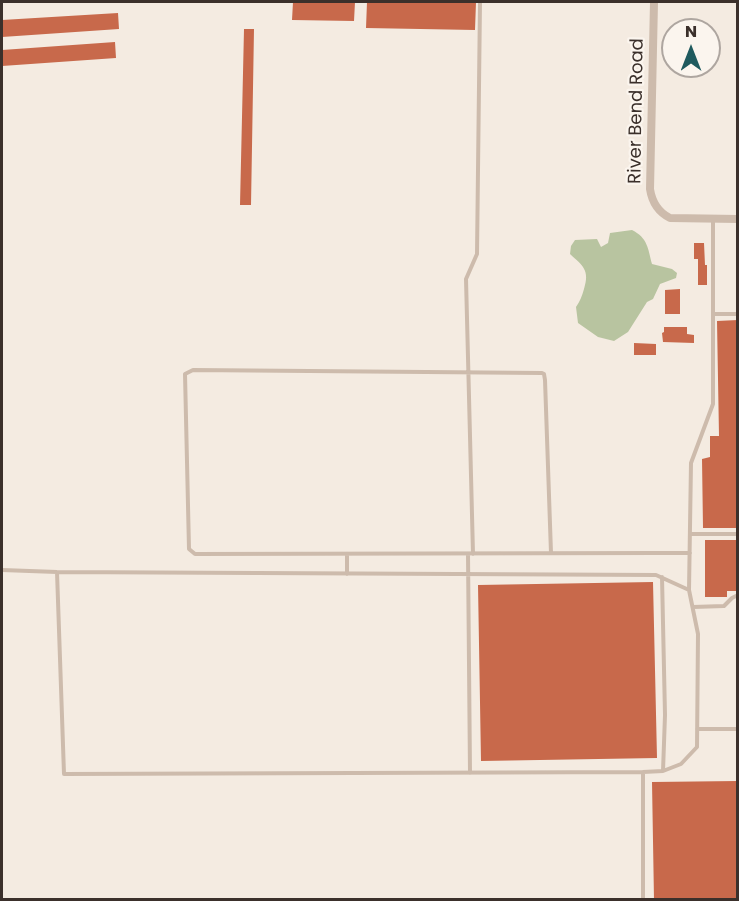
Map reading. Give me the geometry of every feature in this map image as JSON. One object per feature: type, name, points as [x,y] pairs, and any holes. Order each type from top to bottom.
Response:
[{"type":"street","name":"River Bend Road","points":[[654,2],[652,196],[659,210],[670,218],[738,219]]},
{"type":"lane","points":[[470,773],[469,574],[471,554],[466,279],[477,254],[480,2]]},
{"type":"lane","points":[[57,572],[64,774],[644,772],[663,771],[681,764],[697,747],[698,634],[689,590],[691,463],[713,404],[713,219]]},
{"type":"lane","points":[[713,314],[738,314]]},
{"type":"lane","points":[[551,553],[545,380],[542,372],[193,370],[185,374],[189,549],[195,554],[690,553]]},
{"type":"lane","points":[[690,534],[738,534]]},
{"type":"lane","points":[[347,554],[347,574]]},
{"type":"lane","points":[[2,570],[347,574],[656,574],[689,590]]},
{"type":"lane","points":[[662,577],[665,715],[663,771]]},
{"type":"lane","points":[[693,607],[724,606],[738,595]]},
{"type":"lane","points":[[698,729],[738,729]]},
{"type":"lane","points":[[643,900],[644,772]]},
{"type":"green space","points":[[632,230],[644,240],[652,264],[672,269],[677,273],[676,278],[660,284],[653,299],[647,302],[628,332],[614,341],[598,337],[578,323],[576,307],[586,283],[586,273],[582,265],[570,254],[571,246],[575,240],[597,239],[601,247],[608,243],[610,233]]},
{"type":"building","points":[[293,2],[355,2],[354,21],[292,20]]},
{"type":"building","points":[[367,2],[476,2],[475,30],[366,28]]},
{"type":"building","points":[[118,13],[119,29],[2,37],[2,20]]},
{"type":"building","points":[[244,29],[254,29],[251,205],[240,205]]},
{"type":"building","points":[[115,42],[116,58],[2,66],[2,50]]},
{"type":"building","points":[[694,243],[704,243],[707,285],[698,285],[698,259],[694,259]]},
{"type":"building","points":[[680,289],[680,314],[665,314],[665,290]]},
{"type":"building","points":[[738,320],[738,528],[703,528],[702,459],[710,457],[710,436],[719,436],[717,321]]},
{"type":"building","points":[[664,327],[687,327],[687,334],[694,335],[694,343],[663,342]]},
{"type":"building","points":[[634,343],[656,344],[656,355],[634,355]]},
{"type":"building","points":[[705,540],[738,540],[738,591],[727,591],[727,597],[705,597]]},
{"type":"building","points":[[653,582],[657,758],[481,761],[478,585]]},
{"type":"building","points":[[738,781],[738,900],[654,900],[652,782]]}]
